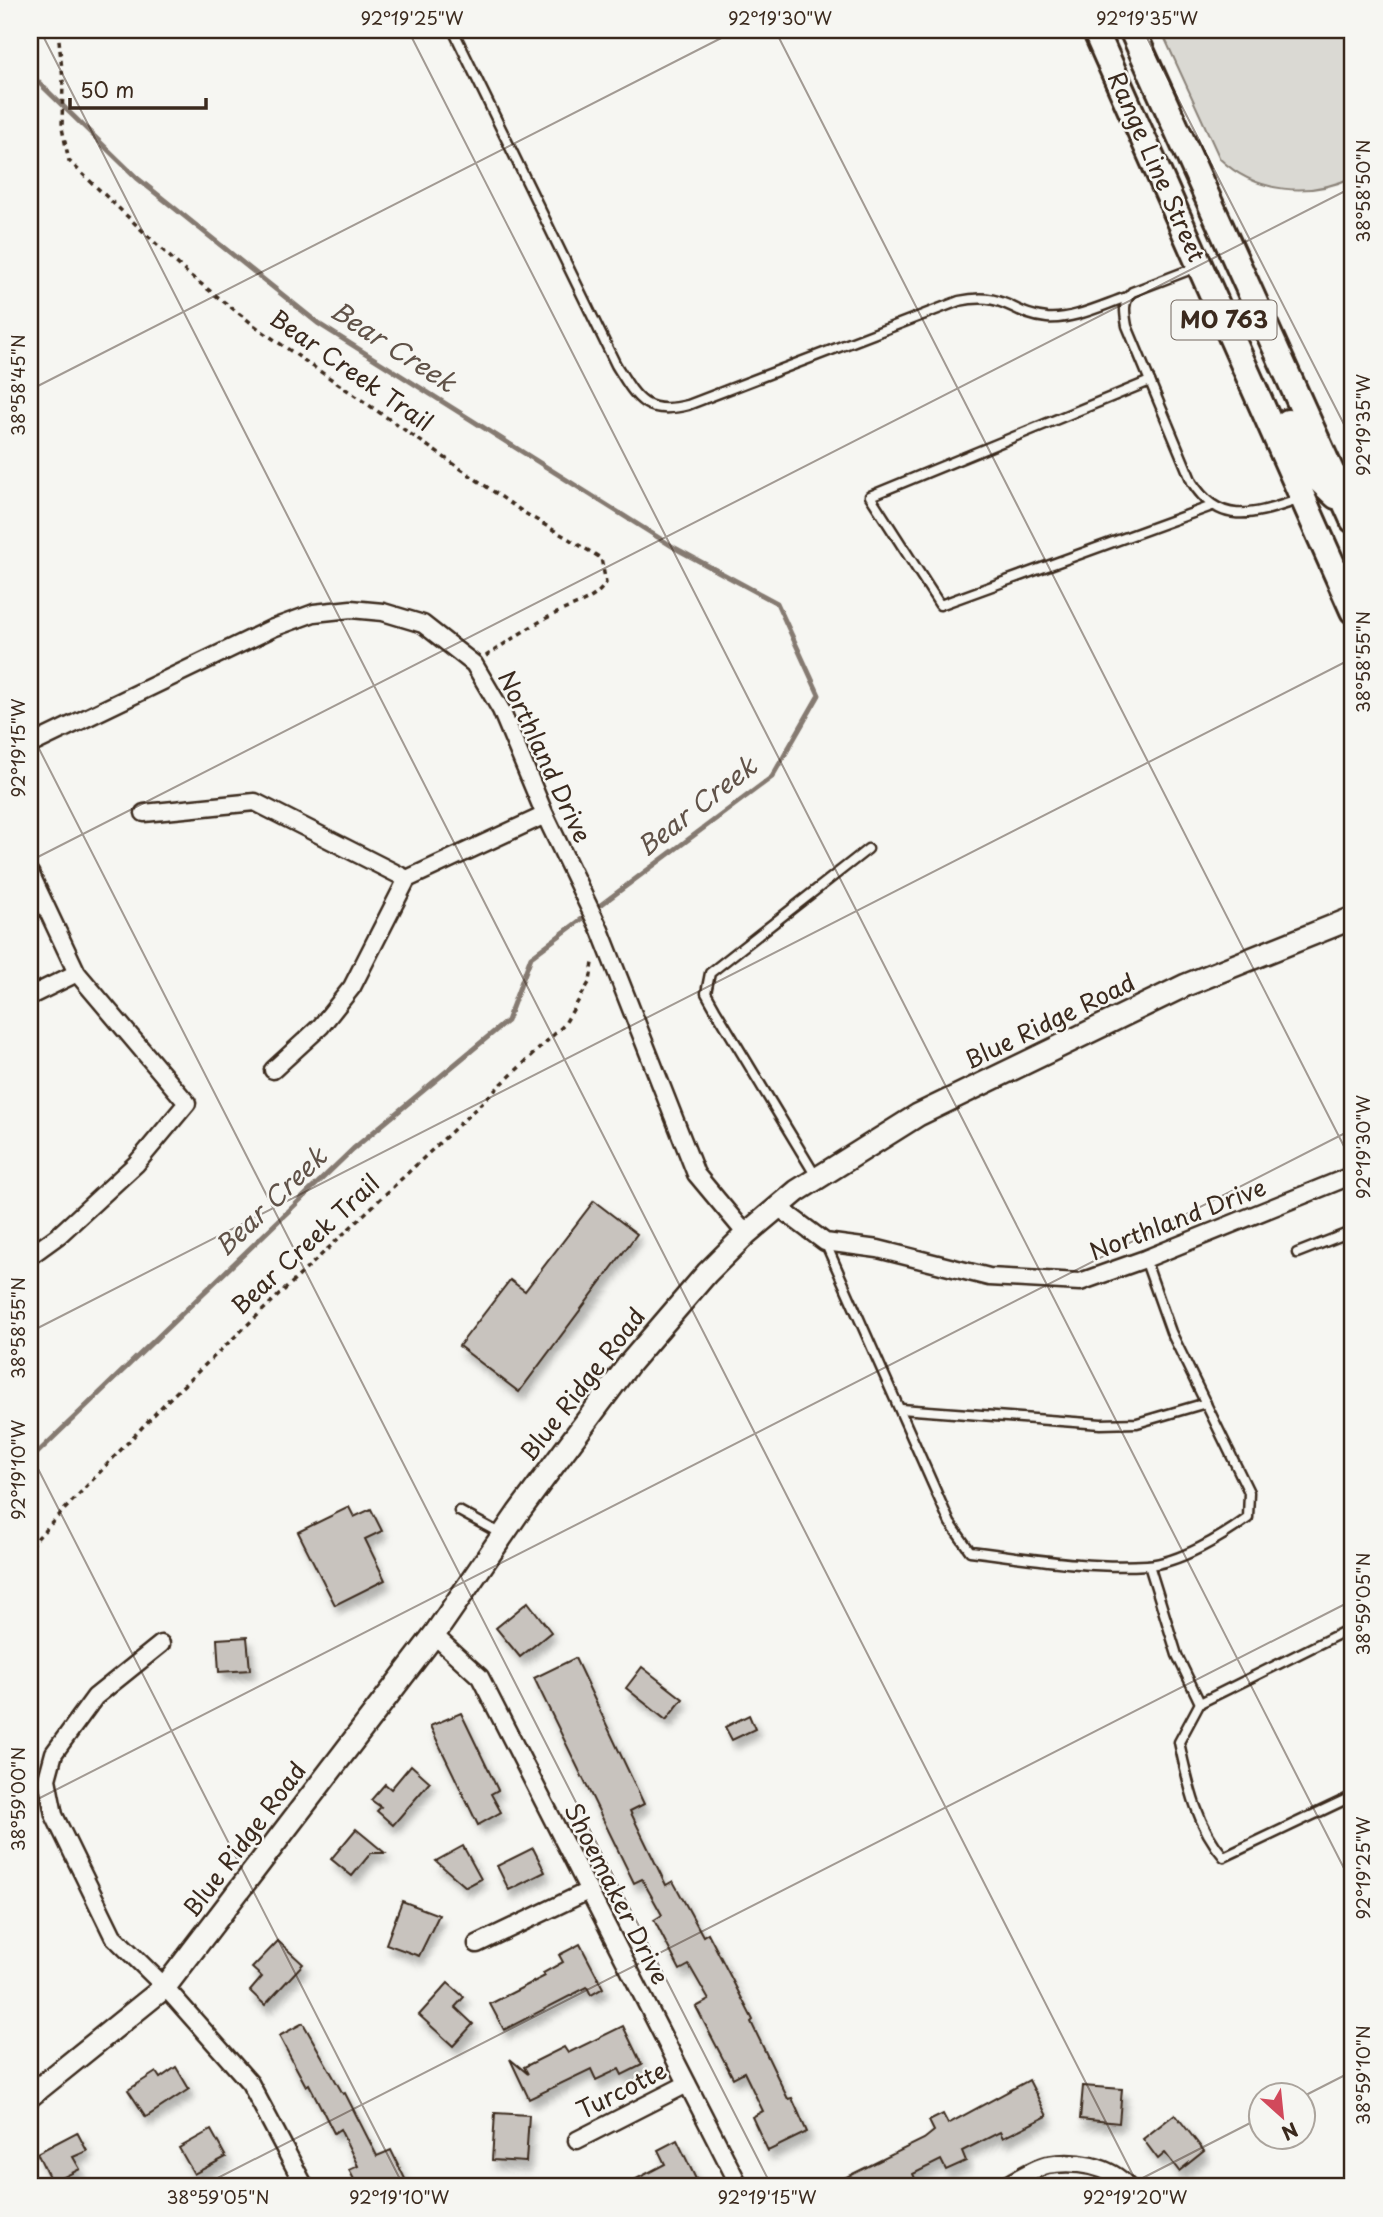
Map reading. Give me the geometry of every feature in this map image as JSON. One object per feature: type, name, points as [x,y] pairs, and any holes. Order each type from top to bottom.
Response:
[{"type":"main road","points":[[1095,30],[1115,43],[1121,54],[1187,203],[1200,223],[1232,251]]},
{"type":"main road","name":"Range Line Street","points":[[1095,30],[1353,611]]},
{"type":"main road","name":"Range Line Street","points":[[1132,30],[1351,515]]},
{"type":"main road","points":[[1203,273],[1239,317],[1310,471],[1351,515]]},
{"type":"street","name":"Northland Drive","points":[[30,745],[293,620],[314,613],[351,609],[383,612],[423,624],[474,664],[501,710],[545,815],[600,930],[696,1174],[746,1234]]},
{"type":"street","points":[[144,813],[255,802],[407,879]]},
{"type":"street","points":[[273,1070],[321,1026],[352,987],[407,879],[545,815]]},
{"type":"street","points":[[30,873],[77,974],[187,1103],[136,1164],[59,1235],[30,1256]]},
{"type":"street","name":"Blue Ridge Road","points":[[30,2096],[165,1987],[434,1636],[503,1535],[629,1364],[706,1273],[746,1234],[817,1178],[918,1115],[1186,985],[1353,918]]},
{"type":"street","points":[[30,996],[77,974]]},
{"type":"street","name":"Northland Drive","points":[[778,1207],[825,1242],[878,1250],[989,1277],[1080,1282],[1145,1259],[1353,1175]]},
{"type":"street","name":"Shoemaker Drive","points":[[434,1636],[480,1677],[740,2187]]},
{"type":"street","points":[[161,1644],[95,1696],[54,1753],[47,1779],[54,1815],[113,1936],[165,1987],[250,2083],[305,2187]]},
{"type":"street","points":[[477,1944],[588,1891]]},
{"type":"street","name":"Turcotte","points":[[577,2140],[687,2084]]},
{"type":"street","points":[[1003,2187],[1046,2165],[1087,2163],[1122,2180],[1128,2187]]},
{"type":"lane","points":[[453,30],[616,365],[633,393],[654,409],[669,410],[688,405],[958,301],[982,296],[1046,318],[1065,317],[1203,273]]},
{"type":"lane","points":[[1127,297],[1127,327],[1200,497],[1212,506],[1231,514],[1256,513],[1303,499]]},
{"type":"lane","points":[[1150,381],[870,496],[940,605],[1212,506]]},
{"type":"lane","points":[[1330,469],[1353,477]]},
{"type":"lane","points":[[817,1178],[715,1009],[706,993],[706,983],[710,973],[753,937],[868,849]]},
{"type":"lane","points":[[1297,1253],[1353,1231]]},
{"type":"lane","points":[[825,1242],[950,1523],[970,1551],[1055,1562],[1149,1565],[1213,1543],[1248,1518],[1249,1492],[1171,1332],[1145,1259]]},
{"type":"lane","points":[[901,1409],[1101,1424],[1137,1423],[1206,1403]]},
{"type":"lane","points":[[459,1511],[503,1535]]},
{"type":"lane","points":[[1149,1565],[1177,1655],[1200,1703]]},
{"type":"lane","points":[[1353,1627],[1200,1703],[1179,1742],[1189,1791],[1209,1840],[1224,1857],[1353,1796]]},
{"type":"path","name":"Bear Creek Trail","points":[[58,30],[63,80],[62,128],[69,161],[187,274],[259,329],[500,496],[601,558],[606,583],[600,593],[578,606],[559,612],[482,659]]},
{"type":"path","name":"Bear Creek Trail","points":[[30,1546],[167,1401],[564,1025],[590,981],[593,963]]},
{"type":"shaded area","points":[[1161,30],[1353,30],[1353,177],[1319,188],[1283,189],[1250,179],[1234,170],[1220,159]]},
{"type":"building","points":[[594,1201],[637,1234],[519,1392],[459,1346],[510,1280],[525,1291]]},
{"type":"building","points":[[349,1507],[354,1517],[371,1509],[382,1531],[365,1539],[385,1580],[335,1605],[298,1532]]},
{"type":"building","points":[[528,1602],[551,1632],[520,1657],[496,1628]]},
{"type":"building","points":[[247,1637],[250,1670],[219,1672],[217,1639]]},
{"type":"building","points":[[575,1658],[644,1804],[630,1811],[666,1885],[673,1881],[703,1936],[708,1933],[753,2020],[751,2022],[788,2099],[792,2098],[807,2132],[768,2151],[752,2117],[763,2111],[744,2072],[733,2078],[696,2007],[709,2000],[689,1965],[680,1970],[654,1920],[662,1915],[642,1879],[634,1883],[534,1678]]},
{"type":"building","points":[[642,1667],[683,1699],[666,1720],[626,1688]]},
{"type":"building","points":[[461,1713],[498,1790],[491,1794],[501,1812],[478,1825],[430,1726]]},
{"type":"building","points":[[749,1715],[755,1729],[732,1740],[725,1727]]},
{"type":"building","points":[[411,1765],[430,1782],[393,1825],[377,1811],[381,1807],[371,1800],[385,1784],[391,1789]]},
{"type":"building","points":[[356,1829],[385,1853],[371,1853],[352,1876],[331,1859]]},
{"type":"building","points":[[463,1846],[481,1879],[466,1887],[436,1861]]},
{"type":"building","points":[[533,1848],[545,1872],[509,1890],[497,1866]]},
{"type":"building","points":[[402,1901],[439,1915],[419,1956],[386,1944]]},
{"type":"building","points":[[278,1941],[303,1964],[265,2005],[250,1991],[262,1977],[252,1968]]},
{"type":"building","points":[[580,1944],[603,1988],[591,1995],[587,1987],[504,2030],[490,2004],[545,1976],[543,1973],[563,1962],[559,1955]]},
{"type":"building","points":[[448,1983],[464,1997],[455,2007],[473,2024],[453,2046],[419,2015]]},
{"type":"building","points":[[303,2023],[343,2094],[345,2093],[377,2156],[391,2150],[409,2187],[373,2187],[370,2181],[358,2187],[349,2170],[358,2166],[340,2129],[334,2133],[309,2084],[306,2086],[279,2036]]},
{"type":"building","points":[[623,2026],[642,2065],[622,2075],[619,2069],[596,2080],[591,2069],[529,2099],[510,2059],[528,2074],[524,2067],[564,2047],[568,2053]]},
{"type":"building","points":[[176,2067],[189,2089],[146,2117],[128,2090],[156,2072],[160,2078]]},
{"type":"building","points":[[1029,2080],[1047,2116],[1003,2138],[1000,2132],[962,2151],[966,2161],[946,2170],[941,2160],[913,2174],[917,2183],[909,2187],[826,2187],[924,2139],[934,2131],[929,2121],[943,2114],[948,2124]]},
{"type":"building","points":[[1083,2086],[1122,2089],[1119,2123],[1080,2119]]},
{"type":"building","points":[[495,2113],[529,2115],[526,2162],[492,2160]]},
{"type":"building","points":[[1175,2114],[1204,2151],[1179,2171],[1165,2153],[1158,2159],[1143,2139]]},
{"type":"building","points":[[211,2130],[226,2157],[194,2174],[179,2148]]},
{"type":"building","points":[[77,2132],[87,2151],[73,2157],[80,2169],[52,2183],[37,2153]]},
{"type":"building","points":[[677,2140],[696,2179],[679,2187],[621,2187],[665,2164],[658,2150]]},
{"type":"waterway","name":"Bear Creek","points":[[30,74],[137,178],[319,324],[675,548],[777,603],[819,695],[772,777],[531,957],[507,1021],[353,1149],[30,1460]]}]
